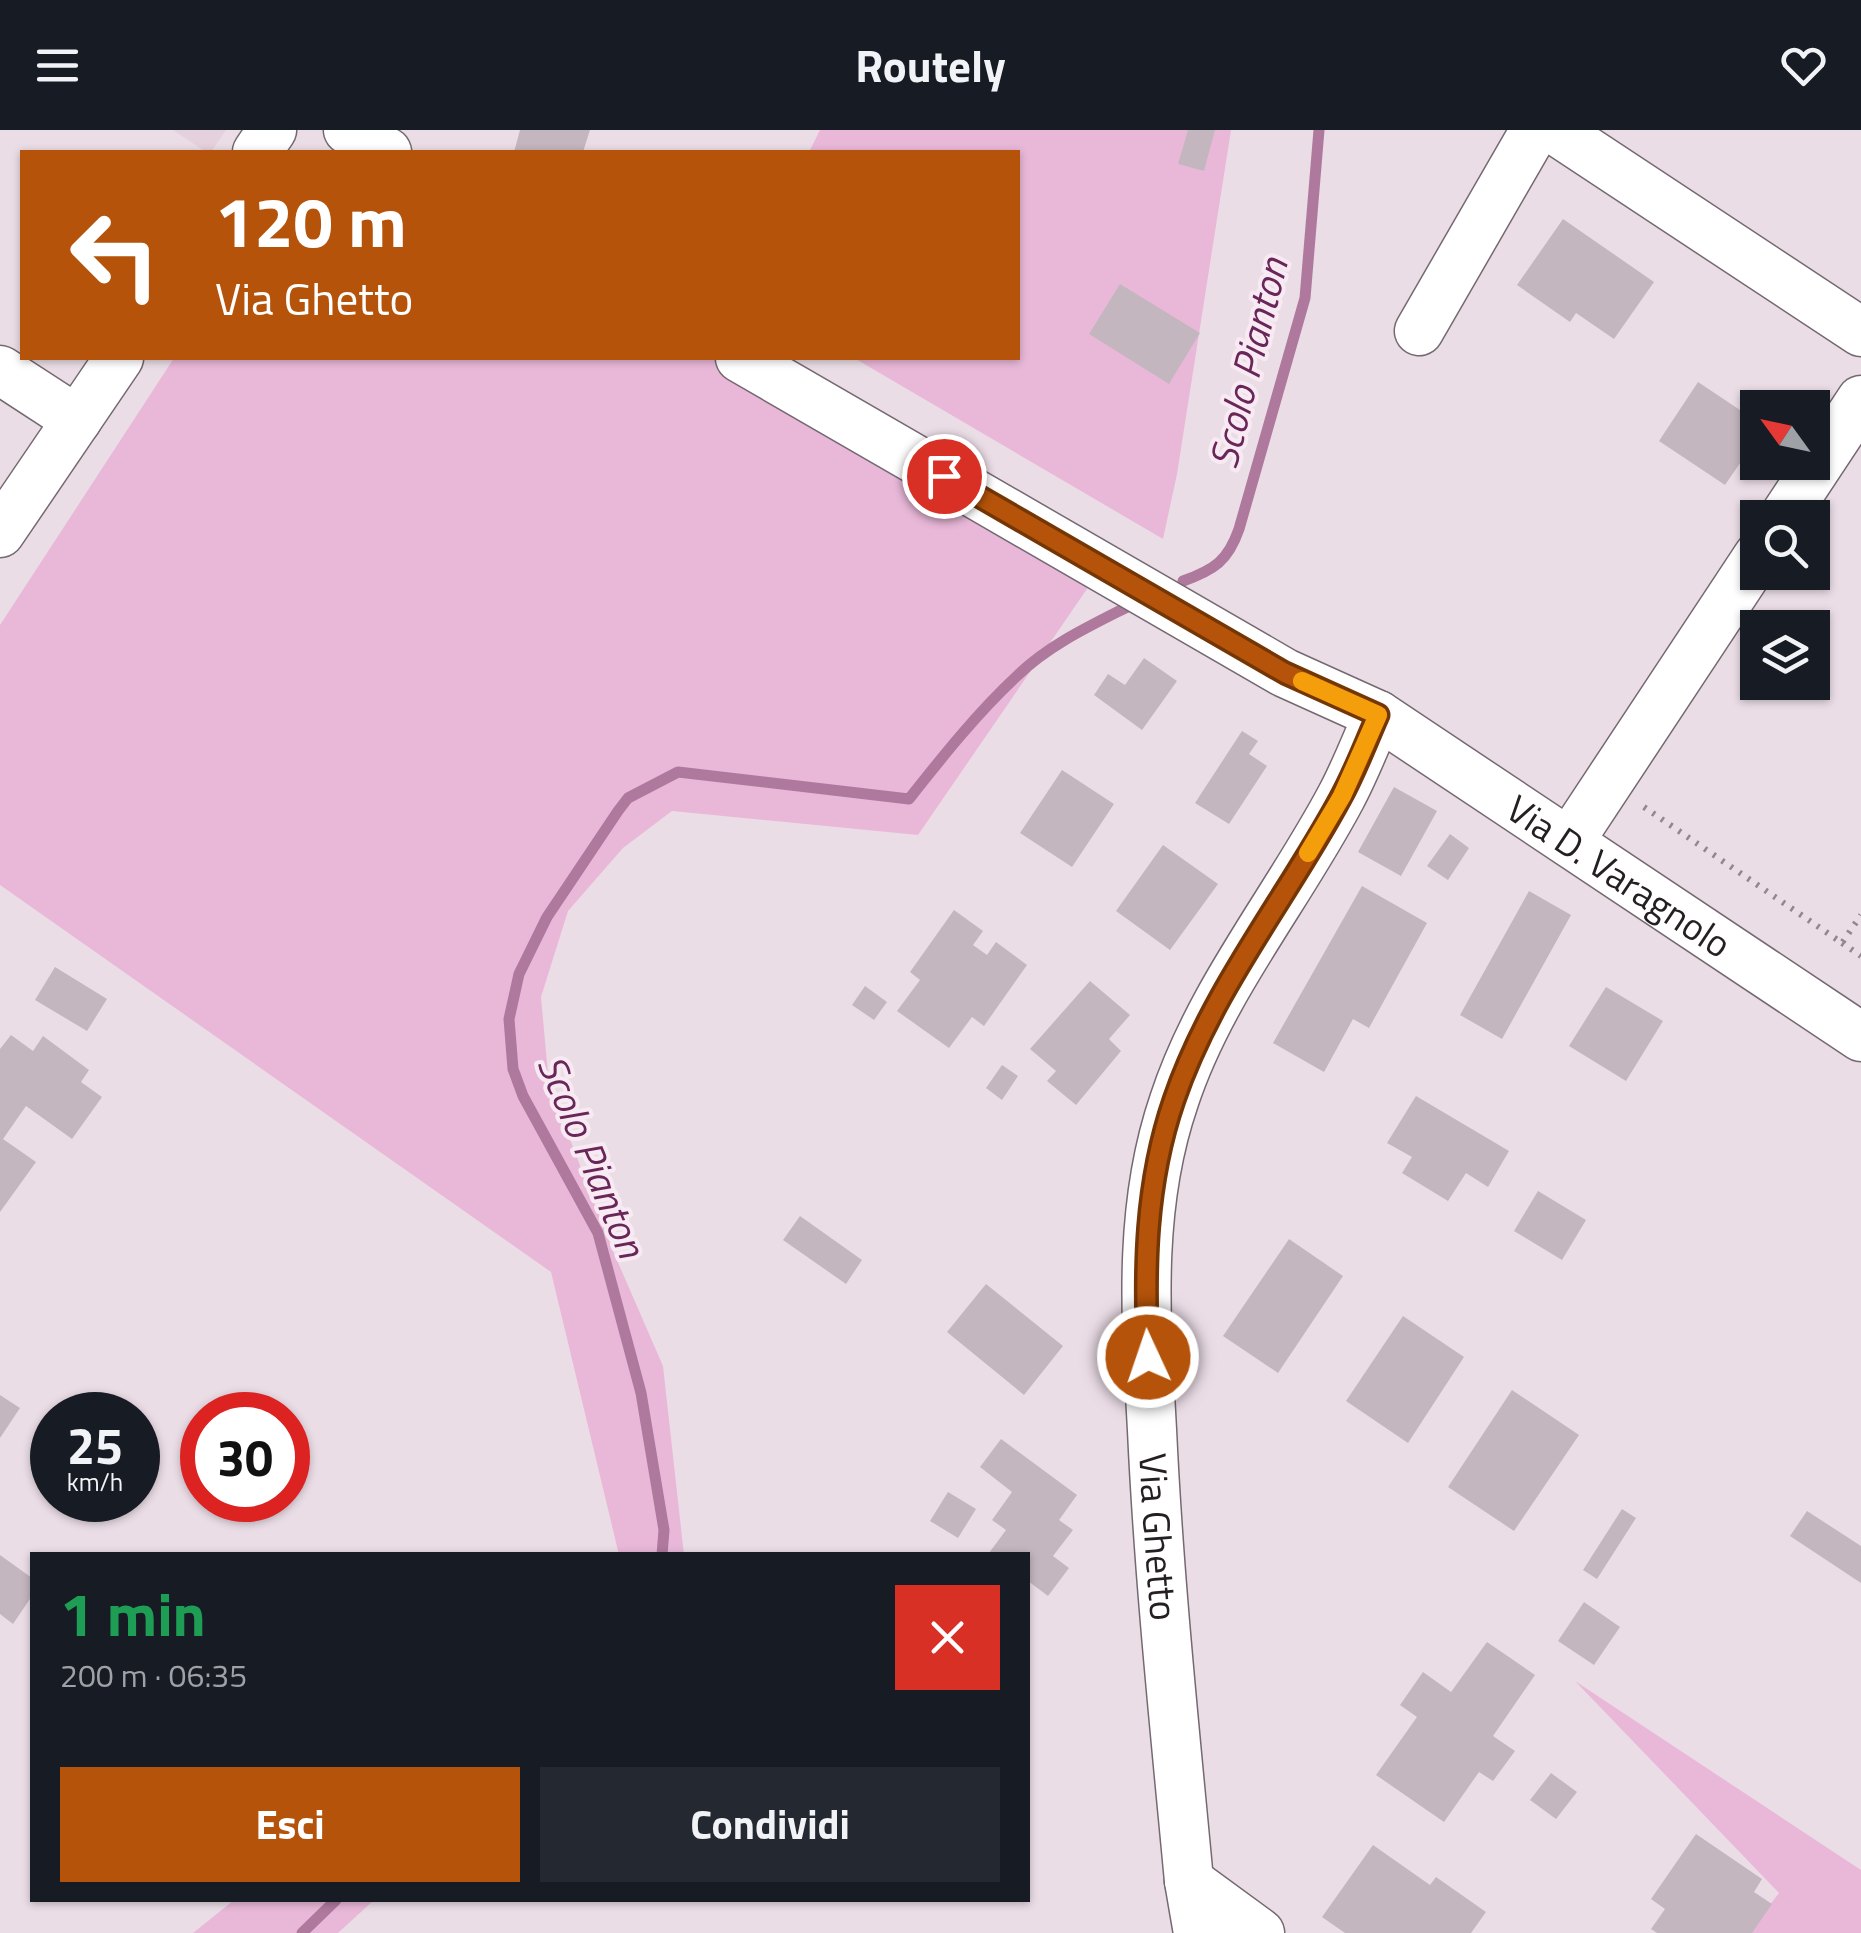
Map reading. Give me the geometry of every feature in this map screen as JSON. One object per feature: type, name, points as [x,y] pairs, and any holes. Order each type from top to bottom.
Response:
[{"type":"street","points":[[348,130],[383,150]]},
{"type":"street","points":[[1419,331],[1535,130]]},
{"type":"street","points":[[1555,130],[1861,332]]},
{"type":"street","points":[[0,533],[118,360]]},
{"type":"street","points":[[743,360],[1285,673],[1378,715]]},
{"type":"street","points":[[0,370],[77,420]]},
{"type":"street","points":[[1795,500],[1861,400]]},
{"type":"street","points":[[1569,842],[1740,583]]},
{"type":"street","name":"Via D. Varagnolo","points":[[1378,715],[1861,1037]]},
{"type":"street","name":"Via Ghetto","points":[[1198,1933],[1157,1533],[1145,1287],[1148,1224],[1157,1162],[1174,1100],[1198,1042],[1227,986],[1342,796],[1378,715]]},
{"type":"street","points":[[1190,1882],[1260,1933]]},
{"type":"path","points":[[1607,782],[1861,956]]},
{"type":"path","points":[[1842,943],[1861,915]]},
{"type":"shaded area","points":[[173,130],[226,130],[212,150],[203,150]]},
{"type":"shaded area","points":[[820,130],[1231,130],[1177,474],[1163,539],[857,360],[1020,360],[1020,150],[810,150]]},
{"type":"shaded area","points":[[173,360],[741,360],[1100,570],[918,835],[672,811],[623,848],[568,911],[541,997],[549,1085],[613,1251],[663,1366],[684,1552],[618,1552],[551,1272],[0,885],[0,625]]},
{"type":"shaded area","points":[[1575,1681],[1861,1870],[1861,1933],[1748,1933],[1779,1893]]},
{"type":"shaded area","points":[[232,1902],[372,1902],[338,1933],[193,1933]]},
{"type":"building","points":[[520,130],[590,130],[584,150],[515,150]]},
{"type":"building","points":[[1188,130],[1215,130],[1204,171],[1178,164]]},
{"type":"building","points":[[1563,219],[1654,282],[1614,339],[1576,313],[1570,322],[1517,285]]},
{"type":"building","points":[[1120,284],[1200,333],[1169,384],[1089,334]]},
{"type":"building","points":[[1698,382],[1740,410],[1740,463],[1725,485],[1659,441]]},
{"type":"building","points":[[1144,658],[1177,681],[1142,730],[1094,695],[1108,674],[1125,685]]},
{"type":"building","points":[[1242,731],[1258,741],[1249,754],[1267,766],[1229,824],[1195,803]]},
{"type":"building","points":[[1062,770],[1114,804],[1072,867],[1020,833]]},
{"type":"building","points":[[1394,787],[1437,811],[1401,876],[1358,852]]},
{"type":"building","points":[[1450,834],[1469,848],[1448,880],[1427,866]]},
{"type":"building","points":[[1163,845],[1218,884],[1170,950],[1116,911]]},
{"type":"building","points":[[1362,886],[1427,923],[1369,1028],[1353,1019],[1324,1072],[1273,1043]]},
{"type":"building","points":[[1529,891],[1571,915],[1502,1039],[1460,1015]]},
{"type":"building","points":[[954,910],[983,931],[973,945],[987,955],[996,942],[1027,965],[984,1026],[972,1017],[949,1048],[897,1011],[920,980],[910,972]]},
{"type":"building","points":[[55,967],[107,999],[87,1031],[35,1000]]},
{"type":"building","points":[[1090,981],[1130,1015],[1109,1039],[1121,1051],[1076,1105],[1047,1081],[1056,1071],[1030,1049]]},
{"type":"building","points":[[865,986],[887,1002],[874,1020],[852,1005]]},
{"type":"building","points":[[1606,987],[1663,1021],[1626,1081],[1569,1046]]},
{"type":"building","points":[[11,1035],[33,1051],[43,1036],[89,1070],[81,1082],[102,1097],[72,1139],[26,1106],[3,1139],[36,1162],[0,1212],[0,1049]]},
{"type":"building","points":[[1002,1065],[1018,1076],[1002,1100],[986,1088]]},
{"type":"building","points":[[1416,1096],[1509,1151],[1488,1187],[1466,1173],[1448,1201],[1402,1173],[1412,1157],[1387,1143]]},
{"type":"building","points":[[1538,1191],[1586,1220],[1562,1260],[1514,1231]]},
{"type":"building","points":[[800,1216],[862,1260],[846,1284],[783,1240]]},
{"type":"building","points":[[1289,1239],[1343,1276],[1278,1373],[1223,1336]]},
{"type":"building","points":[[986,1284],[1063,1346],[1024,1395],[947,1332]]},
{"type":"building","points":[[1403,1316],[1464,1357],[1408,1443],[1346,1401]]},
{"type":"building","points":[[1512,1390],[1579,1435],[1514,1531],[1448,1487]]},
{"type":"building","points":[[0,1395],[20,1408],[0,1438]]},
{"type":"building","points":[[1001,1439],[1077,1495],[1059,1520],[1073,1530],[1053,1556],[1069,1568],[1048,1596],[1030,1582],[1030,1552],[990,1552],[1006,1530],[992,1520],[1012,1492],[980,1467]]},
{"type":"building","points":[[948,1492],[976,1509],[958,1538],[930,1521]]},
{"type":"building","points":[[1622,1509],[1636,1518],[1597,1579],[1583,1570]]},
{"type":"building","points":[[1807,1511],[1861,1546],[1861,1583],[1790,1536]]},
{"type":"building","points":[[0,1555],[30,1577],[30,1599],[13,1624],[0,1614]]},
{"type":"building","points":[[1584,1602],[1620,1627],[1594,1665],[1558,1641]]},
{"type":"building","points":[[1487,1642],[1535,1675],[1493,1736],[1515,1751],[1493,1781],[1479,1772],[1444,1822],[1376,1775],[1417,1717],[1400,1705],[1423,1672],[1451,1692]]},
{"type":"building","points":[[1551,1773],[1577,1792],[1556,1819],[1530,1800]]},
{"type":"building","points":[[1696,1834],[1762,1879],[1754,1892],[1772,1904],[1752,1933],[1657,1933],[1651,1929],[1665,1909],[1651,1899]]},
{"type":"building","points":[[1373,1845],[1430,1885],[1436,1877],[1486,1912],[1471,1933],[1345,1933],[1322,1917]]},
{"type":"waterway","name":"Scolo Pianton","points":[[1183,581],[1218,563],[1239,529],[1305,298],[1319,130]]},
{"type":"waterway","name":"Scolo Pianton","points":[[662,1552],[664,1530],[641,1393],[598,1233],[523,1096],[513,1069],[509,1019],[519,974],[547,917],[628,798],[678,772],[909,799],[975,719],[1030,664],[1131,605]]},
{"type":"waterway","name":"Scolo Pianton","points":[[302,1933],[334,1902]]},
{"type":"slow traffic","points":[[1302,681],[1378,715],[1342,796],[1308,853]]},
{"type":"route","points":[[944,476],[1285,673],[1378,715],[1342,796],[1227,986],[1174,1100],[1157,1162],[1148,1224],[1148,1357]]}]
